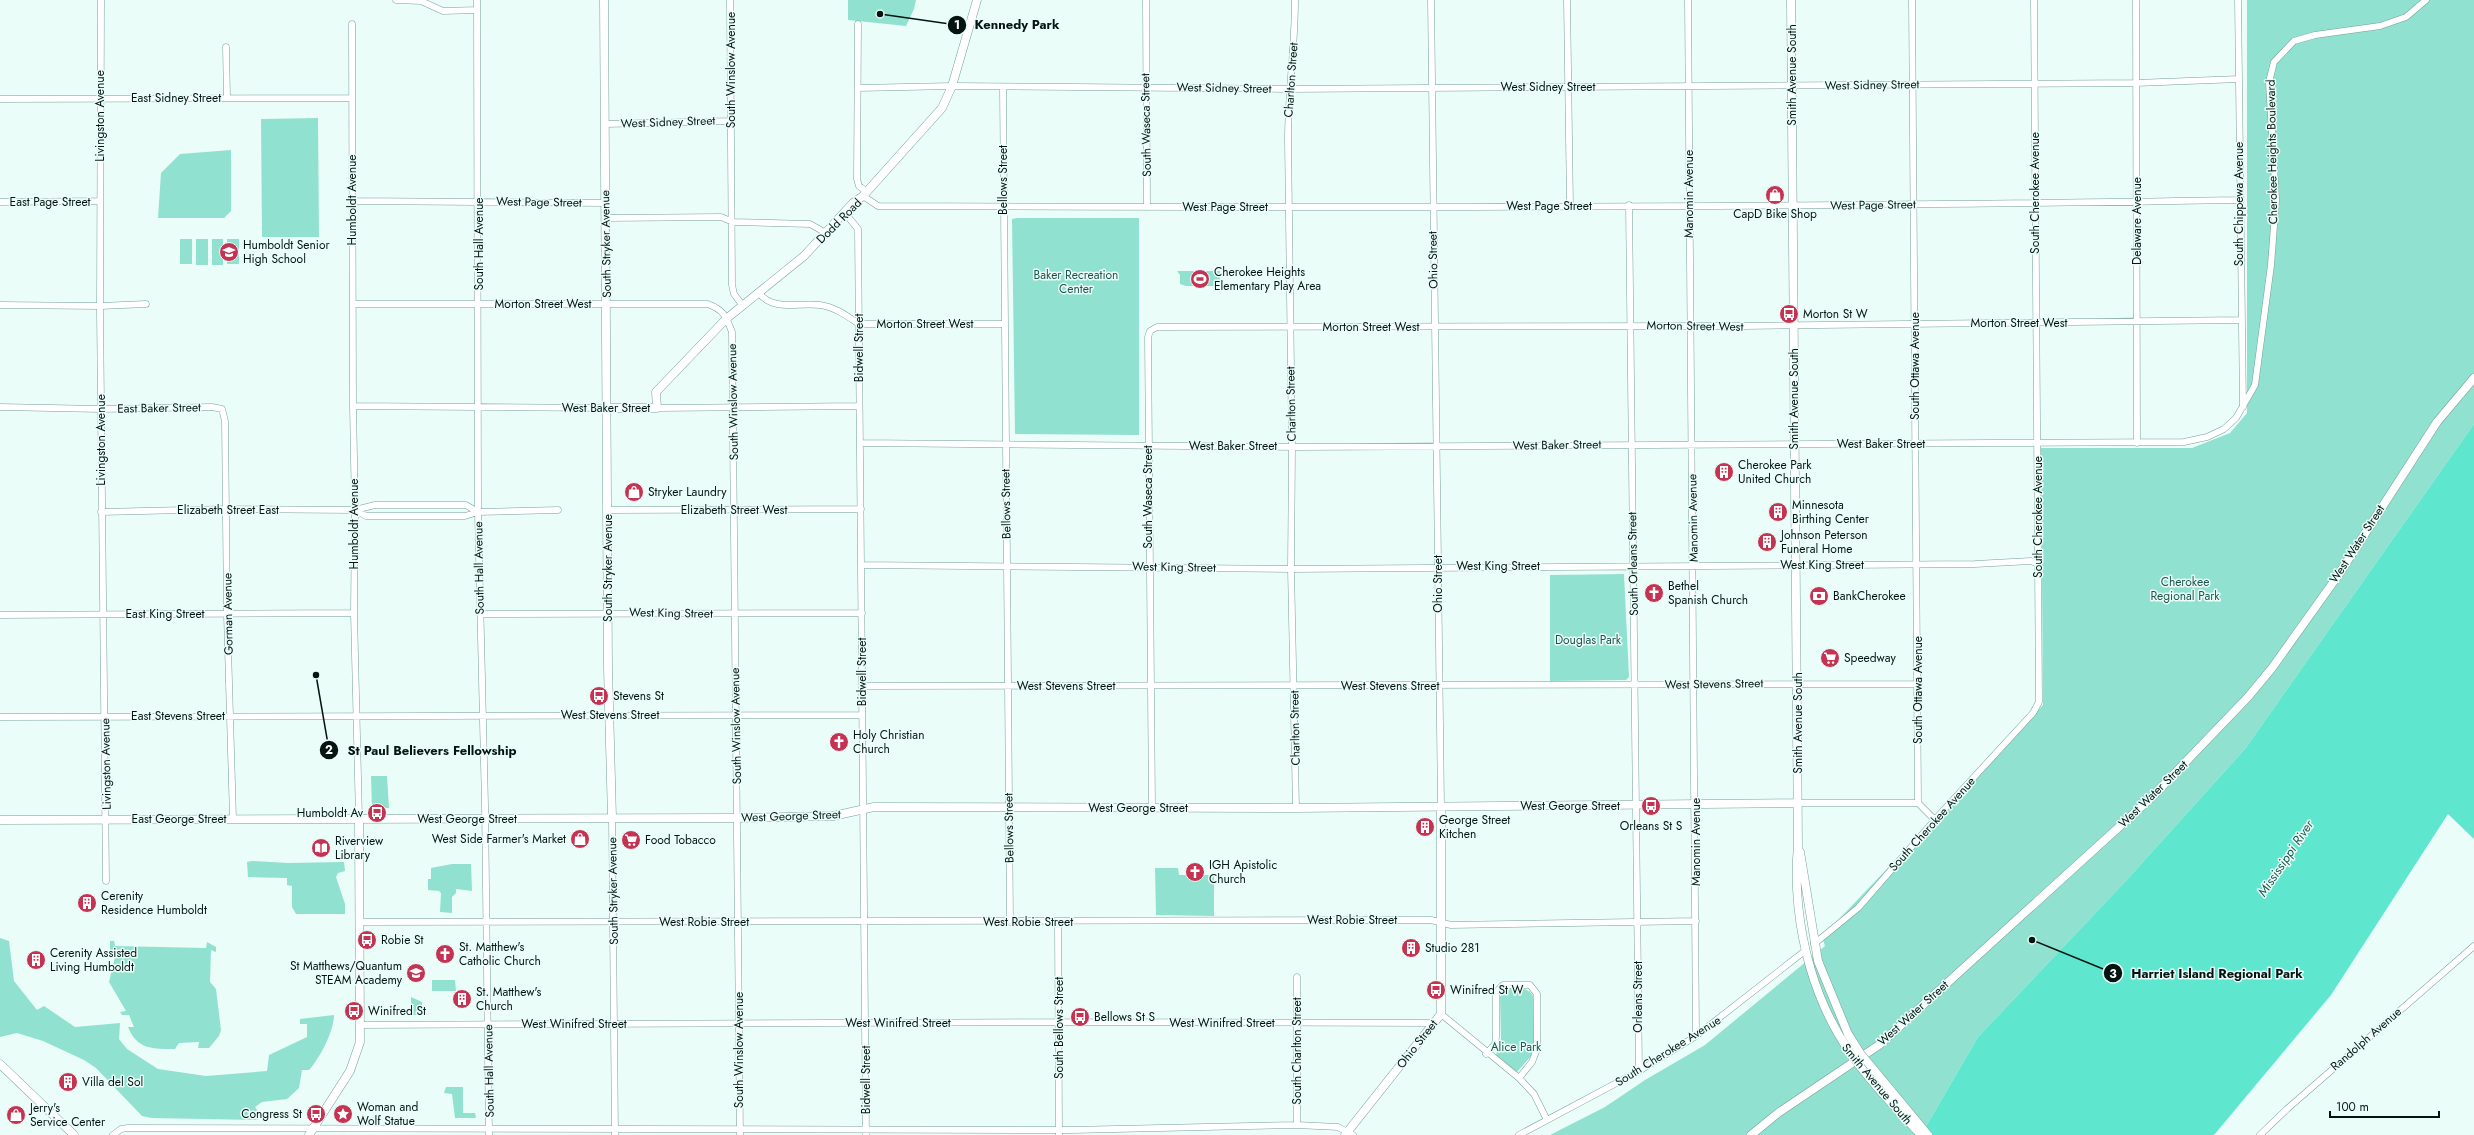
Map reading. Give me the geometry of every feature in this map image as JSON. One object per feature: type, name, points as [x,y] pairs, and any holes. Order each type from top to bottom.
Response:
[{"type":"street","name":"Livingston Avenue","points":[[100,0],[101,512],[104,614],[106,881]]},
{"type":"street","points":[[396,0],[421,1],[444,11],[477,10]]},
{"type":"street","name":"South Hall Avenue","points":[[477,0],[480,407],[478,512],[484,715],[489,1132]]},
{"type":"street","name":"South Stryker Avenue","points":[[604,0],[615,1132]]},
{"type":"street","name":"South Winslow Avenue","points":[[730,0],[733,222],[732,285],[734,294],[743,306]]},
{"type":"street","name":"Dodd Road","points":[[657,408],[656,392],[726,319],[804,256],[865,194],[942,108],[952,86],[977,0]]},
{"type":"street","name":"South Waseca Street","points":[[1146,0],[1145,87],[1147,207]]},
{"type":"street","name":"Charlton Street","points":[[1295,0],[1288,100],[1292,447],[1291,569],[1296,808]]},
{"type":"street","name":"Ohio Street","points":[[1349,1134],[1441,1014],[1441,806],[1431,0]]},
{"type":"street","points":[[1567,0],[1570,206]]},
{"type":"street","name":"Manomin Avenue","points":[[1688,0],[1690,325],[1696,805],[1696,1036]]},
{"type":"street","name":"Smith Avenue South","points":[[1792,0],[1798,683],[1798,846],[1796,862],[1799,906],[1810,967],[1830,1022],[1839,1039],[1853,1059],[1921,1135]]},
{"type":"street","name":"South Ottawa Avenue","points":[[1912,0],[1918,803]]},
{"type":"street","name":"South Cherokee Avenue","points":[[1814,944],[1858,908],[1935,820],[2037,708],[2039,702],[2034,204],[2034,0]]},
{"type":"street","name":"Delaware Avenue","points":[[2136,0],[2138,203],[2137,443]]},
{"type":"street","name":"South Chippewa Avenue","points":[[2238,0],[2240,320],[2243,408]]},
{"type":"street","name":"Cherokee Heights Boulevard","points":[[2243,408],[2255,385],[2272,265],[2276,200],[2269,82],[2274,62],[2294,41],[2315,35],[2380,26],[2406,17],[2426,0]]},
{"type":"street","name":"Humboldt Avenue","points":[[311,1131],[353,1065],[360,1042],[362,1025],[354,613],[355,510],[353,406],[352,24]]},
{"type":"street","points":[[858,24],[857,179],[859,186],[865,194]]},
{"type":"street","points":[[226,47],[227,98]]},
{"type":"street","name":"West Sidney Street","points":[[858,88],[952,86],[1290,88],[1792,86],[2136,83],[2239,79]]},
{"type":"street","name":"Bellows Street","points":[[1002,87],[1010,922]]},
{"type":"street","name":"East Sidney Street","points":[[0,99],[352,98]]},
{"type":"street","name":"West Sidney Street","points":[[606,124],[731,121]]},
{"type":"street","name":"West Page Street","points":[[865,194],[878,206],[1290,208],[2034,204],[2239,200]]},
{"type":"street","name":"East Page Street","points":[[0,202],[100,201]]},
{"type":"street","name":"West Page Street","points":[[352,201],[606,203]]},
{"type":"street","name":"South Orleans Street","points":[[1629,205],[1637,923]]},
{"type":"street","name":"Bidwell Street","points":[[845,213],[858,229],[866,1132]]},
{"type":"street","points":[[606,218],[721,217],[733,222],[810,224],[826,233]]},
{"type":"street","name":"Morton Street West","points":[[759,292],[765,300],[775,305],[821,305],[840,311],[859,324],[1004,324]]},
{"type":"street","points":[[0,305],[100,306],[146,304]]},
{"type":"street","name":"Morton Street West","points":[[353,304],[708,304],[720,309],[726,319]]},
{"type":"street","name":"South Winslow Avenue","points":[[726,319],[732,332],[740,1132]]},
{"type":"street","name":"Morton Street West","points":[[1150,331],[1157,327],[1169,326],[1794,326],[2137,323],[2240,320]]},
{"type":"street","name":"South Waseca Street","points":[[1150,331],[1148,337],[1148,567],[1152,808]]},
{"type":"street","name":"West Water Street","points":[[1751,1135],[1778,1113],[1878,1044],[2152,797],[2248,698],[2272,668],[2337,577],[2438,422],[2474,378]]},
{"type":"street","name":"East Baker Street","points":[[0,407],[101,409],[212,406],[222,409]]},
{"type":"street","name":"West Baker Street","points":[[353,406],[607,408],[859,406]]},
{"type":"street","name":"West Baker Street","points":[[860,443],[1436,447],[1632,444],[2184,442],[2207,437],[2224,429],[2243,408]]},
{"type":"street","name":"Gorman Avenue","points":[[222,409],[225,421],[227,614],[233,819]]},
{"type":"street","name":"Elizabeth Street East","points":[[101,512],[226,509],[355,510],[375,505],[466,505],[478,512]]},
{"type":"street","name":"Elizabeth Street West","points":[[608,510],[861,509]]},
{"type":"street","name":"Elizabeth Street East","points":[[355,510],[366,516],[465,516],[478,512],[558,510]]},
{"type":"street","name":"West King Street","points":[[861,565],[1006,565],[1291,569],[1694,564],[1917,564],[2031,561],[2038,564]]},
{"type":"street","name":"East King Street","points":[[0,615],[354,613]]},
{"type":"street","name":"West King Street","points":[[480,614],[862,613]]},
{"type":"street","name":"West Stevens Street","points":[[862,686],[1294,687],[1798,683],[1918,684]]},
{"type":"street","name":"West Stevens Street","points":[[357,716],[862,714]]},
{"type":"street","name":"East Stevens Street","points":[[0,717],[357,716]]},
{"type":"street","points":[[1918,803],[1935,820]]},
{"type":"street","name":"West George Street","points":[[359,819],[738,818],[833,816],[863,811],[874,807],[1296,808],[1918,803]]},
{"type":"street","name":"East George Street","points":[[0,820],[359,819]]},
{"type":"street","name":"Smith Avenue South","points":[[1798,846],[1818,961],[1840,1016],[1860,1053],[1928,1135]]},
{"type":"street","name":"West Robie Street","points":[[360,922],[1058,922],[1431,920],[1451,925],[1696,921]]},
{"type":"street","name":"South Bellows Street","points":[[1058,922],[1059,1133]]},
{"type":"street","name":"Orleans Street","points":[[1637,923],[1639,1070]]},
{"type":"street","name":"Randolph Avenue","points":[[2260,1135],[2287,1109],[2474,946]]},
{"type":"street","name":"South Cherokee Avenue","points":[[1519,1135],[1639,1070],[1696,1036],[1806,950]]},
{"type":"street","name":"South Charlton Street","points":[[1296,977],[1296,1124]]},
{"type":"street","points":[[1486,1054],[1495,1044],[1496,992],[1503,985],[1530,985],[1537,994],[1537,1049],[1532,1062],[1519,1078]]},
{"type":"street","points":[[1441,1014],[1486,1054],[1519,1078],[1534,1094],[1547,1120]]},
{"type":"street","name":"West Winifred Street","points":[[362,1025],[1059,1022],[1434,1024]]},
{"type":"street","points":[[0,1064],[74,1135]]},
{"type":"street","points":[[113,1135],[128,1128],[489,1132],[1059,1133],[1296,1124],[1338,1127],[1349,1134]]},
{"type":"green space","points":[[848,0],[916,0],[914,9],[906,26],[848,20]]},
{"type":"green space","name":"Cherokee Regional Park","points":[[2247,0],[2474,0],[2474,424],[2245,749],[2124,883],[1978,1037],[1921,1135],[1550,1135],[1605,1107],[1645,1080],[1705,1045],[1825,946],[1822,937],[2043,705],[2041,448],[2192,448],[2230,433],[2247,413]]},
{"type":"green space","points":[[318,118],[319,237],[262,237],[261,119]]},
{"type":"green space","points":[[231,150],[231,211],[224,218],[158,218],[161,173],[180,154]]},
{"type":"green space","name":"Baker Recreation Center","points":[[1139,218],[1139,435],[1015,434],[1012,219]]},
{"type":"green space","points":[[180,239],[192,239],[192,264],[180,264]]},
{"type":"green space","points":[[196,239],[208,239],[208,265],[196,265]]},
{"type":"green space","points":[[212,239],[223,239],[223,265],[212,265]]},
{"type":"green space","points":[[227,239],[239,239],[239,264],[227,264]]},
{"type":"green space","name":"Cherokee Heights Elementary Play Area","points":[[1177,271],[1220,271],[1220,286],[1186,286],[1180,284],[1180,275]]},
{"type":"green space","name":"Douglas Park","points":[[1624,574],[1629,677],[1626,680],[1550,681],[1550,575]]},
{"type":"green space","points":[[371,776],[387,776],[389,808],[372,808]]},
{"type":"green space","points":[[247,862],[288,863],[344,862],[345,871],[338,873],[336,877],[345,904],[345,914],[296,914],[292,907],[292,886],[287,885],[287,878],[248,877]]},
{"type":"green space","points":[[452,864],[471,864],[472,891],[456,889],[456,893],[452,897],[452,913],[440,912],[441,893],[439,891],[428,890],[428,879],[431,879],[431,868]]},
{"type":"green space","points":[[1155,868],[1178,868],[1179,875],[1214,875],[1214,916],[1156,915]]},
{"type":"green space","points":[[0,938],[9,941],[14,981],[37,1010],[44,1006],[75,1027],[120,1023],[119,1039],[127,1049],[158,1069],[206,1076],[267,1071],[269,1055],[307,1037],[307,1024],[300,1024],[300,1019],[334,1015],[332,1029],[322,1052],[313,1065],[309,1070],[302,1070],[299,1088],[287,1099],[262,1102],[255,1107],[263,1118],[256,1120],[152,1118],[142,1116],[96,1068],[84,1060],[43,1041],[17,1033],[0,1037]]},
{"type":"green space","points":[[110,941],[114,941],[115,946],[206,948],[207,942],[216,947],[216,952],[211,950],[210,982],[216,989],[221,1030],[219,1036],[209,1048],[198,1048],[199,1042],[179,1043],[175,1049],[160,1049],[147,1047],[136,1040],[128,1027],[134,1027],[129,1015],[122,1015],[120,1012],[126,1011],[109,982],[115,957],[110,952]]},
{"type":"green space","points":[[432,980],[455,980],[456,991],[432,991]]},
{"type":"green space","name":"Alice Park","points":[[1505,989],[1525,989],[1533,996],[1534,1049],[1532,1055],[1517,1072],[1514,1072],[1496,1055],[1501,1038],[1500,997]]},
{"type":"green space","points":[[411,997],[422,1002],[422,1015],[411,1015]]},
{"type":"green space","points":[[446,1087],[463,1087],[463,1113],[475,1113],[476,1118],[455,1118],[452,1094],[444,1093]]},
{"type":"water","name":"Mississippi River","points":[[2474,424],[2474,839],[2448,814],[2331,995],[2214,1135],[1921,1135],[1978,1037],[2124,883],[2245,749]]},
{"type":"place","name":"Kennedy Park","points":[[880,14]]},
{"type":"place","name":"CapD Bike Shop","points":[[1775,195]]},
{"type":"place","name":"Humboldt Senior High School","points":[[229,252]]},
{"type":"place","name":"Cherokee Heights Elementary Play Area","points":[[1200,279]]},
{"type":"place","name":"Morton St W","points":[[1789,314]]},
{"type":"place","name":"Cherokee Park United Church","points":[[1724,472]]},
{"type":"place","name":"Stryker Laundry","points":[[634,492]]},
{"type":"place","name":"Minnesota Birthing Center","points":[[1778,512]]},
{"type":"place","name":"Johnson Peterson Funeral Home","points":[[1767,542]]},
{"type":"place","name":"Bethel Spanish Church","points":[[1654,593]]},
{"type":"place","name":"BankCherokee","points":[[1819,596]]},
{"type":"place","name":"Speedway","points":[[1830,658]]},
{"type":"place","name":"St Paul Believers Fellowship","points":[[316,675]]},
{"type":"place","name":"Stevens St","points":[[599,696]]},
{"type":"place","name":"Holy Christian Church","points":[[839,742]]},
{"type":"place","name":"Orleans St S","points":[[1651,806]]},
{"type":"place","name":"Humboldt Av","points":[[377,813]]},
{"type":"place","name":"George Street Kitchen","points":[[1425,827]]},
{"type":"place","name":"West Side Farmer's Market","points":[[580,839]]},
{"type":"place","name":"Food Tobacco","points":[[631,840]]},
{"type":"place","name":"Riverview Library","points":[[321,848]]},
{"type":"place","name":"IGH Apistolic Church","points":[[1195,872]]},
{"type":"place","name":"Cerenity Residence Humboldt","points":[[87,903]]},
{"type":"place","name":"Robie St","points":[[367,940]]},
{"type":"place","name":"Harriet Island Regional Park","points":[[2032,940]]},
{"type":"place","name":"Studio 281","points":[[1411,948]]},
{"type":"place","name":"St. Matthew's Catholic Church","points":[[445,954]]},
{"type":"place","name":"Cerenity Assisted Living Humboldt","points":[[36,960]]},
{"type":"place","name":"St Matthews/Quantum STEAM Academy","points":[[416,973]]},
{"type":"place","name":"Winifred St W","points":[[1436,990]]},
{"type":"place","name":"St. Matthew's Church","points":[[462,999]]},
{"type":"place","name":"Winifred St","points":[[354,1011]]},
{"type":"place","name":"Bellows St S","points":[[1080,1017]]},
{"type":"place","name":"Villa del Sol","points":[[68,1082]]},
{"type":"place","name":"Congress St","points":[[316,1114]]},
{"type":"place","name":"Woman and Wolf Statue","points":[[343,1114]]},
{"type":"place","name":"Jerry's Service Center","points":[[16,1115]]}]
